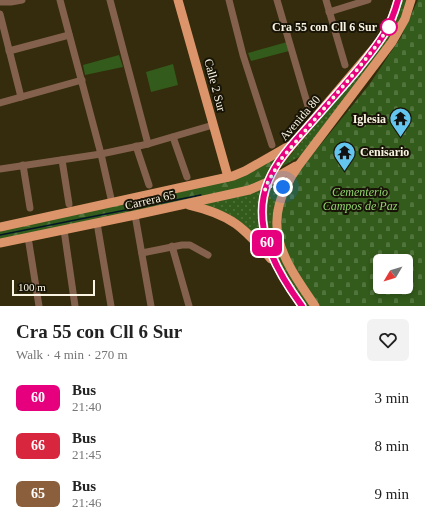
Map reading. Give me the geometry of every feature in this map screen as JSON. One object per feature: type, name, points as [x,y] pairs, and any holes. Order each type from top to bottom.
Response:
[{"type":"main road","name":"Calle 2 Sur","points":[[178,0],[228,177]]},
{"type":"main road","name":"Avenida 80","points":[[302,306],[285,281],[269,249],[263,224],[262,212],[267,186],[282,158],[349,80],[389,28],[398,0]]},
{"type":"main road","points":[[315,306],[289,267],[277,236],[277,215],[284,189],[299,165],[392,42],[405,19],[411,0]]},
{"type":"main road","name":"Carrera 65","points":[[0,227],[228,177],[245,171],[293,144]]},
{"type":"main road","name":"Carrera 65","points":[[0,243],[135,216],[267,186],[299,165]]},
{"type":"main road","points":[[267,186],[275,183],[281,185],[284,189]]},
{"type":"main road","points":[[186,204],[210,210],[231,219],[250,236],[276,265]]},
{"type":"street","points":[[0,2],[22,0]]},
{"type":"street","points":[[60,0],[101,154],[112,203]]},
{"type":"street","points":[[110,0],[148,144]]},
{"type":"street","points":[[229,0],[243,55],[272,145]]},
{"type":"street","points":[[277,0],[308,106]]},
{"type":"street","points":[[326,0],[344,65]]},
{"type":"street","points":[[329,12],[368,0]]},
{"type":"street","points":[[0,14],[21,97]]},
{"type":"street","points":[[9,51],[69,35]]},
{"type":"street","points":[[0,103],[82,80]]},
{"type":"street","points":[[0,169],[101,154],[148,144],[213,125]]},
{"type":"street","points":[[173,137],[187,177]]},
{"type":"street","points":[[136,146],[149,185]]},
{"type":"street","points":[[62,160],[69,204]]},
{"type":"street","points":[[23,165],[30,208]]},
{"type":"street","points":[[135,216],[151,306]]},
{"type":"street","points":[[97,223],[110,306]]},
{"type":"street","points":[[64,230],[75,306]]},
{"type":"street","points":[[28,237],[39,306]]},
{"type":"street","points":[[142,253],[172,246],[190,245],[198,248],[208,255]]},
{"type":"street","points":[[172,246],[189,306]]},
{"type":"green space","points":[[402,0],[409,0],[399,26],[301,156],[281,167],[392,27],[397,17]]},
{"type":"green space","name":"Cementerio Campos de Paz","points":[[418,0],[425,0],[425,306],[318,306],[292,267],[281,236],[280,218],[286,194],[296,175],[369,85],[401,37]]},
{"type":"green space","points":[[287,42],[289,51],[251,61],[248,53]]},
{"type":"green space","points":[[119,55],[123,67],[85,75],[83,65]]},
{"type":"green space","points":[[173,64],[178,85],[151,92],[146,72]]},
{"type":"green space","points":[[278,154],[267,178],[249,186],[0,240],[0,229],[185,191]]},
{"type":"green space","points":[[276,186],[281,189],[274,213],[275,238],[285,262],[312,306],[305,306],[275,256],[271,245],[266,222],[266,214],[270,189]]},
{"type":"green space","points":[[262,190],[258,215],[261,240],[229,214],[199,204]]},
{"type":"waterway","points":[[0,235],[201,195]]},
{"type":"bus line","name":"60","points":[[302,306],[285,281],[269,249],[265,236],[262,212],[265,190],[274,169],[282,158],[349,80],[389,28],[398,0]]},
{"type":"place","name":"Cra 55 con Cll 6 Sur","points":[[389,27]]},
{"type":"place","name":"Iglesia","points":[[401,138]]},
{"type":"place","name":"Cenisario","points":[[345,172]]},
{"type":"route","points":[[283,187],[275,183],[265,190],[274,169],[282,158],[356,71],[389,27]]}]
